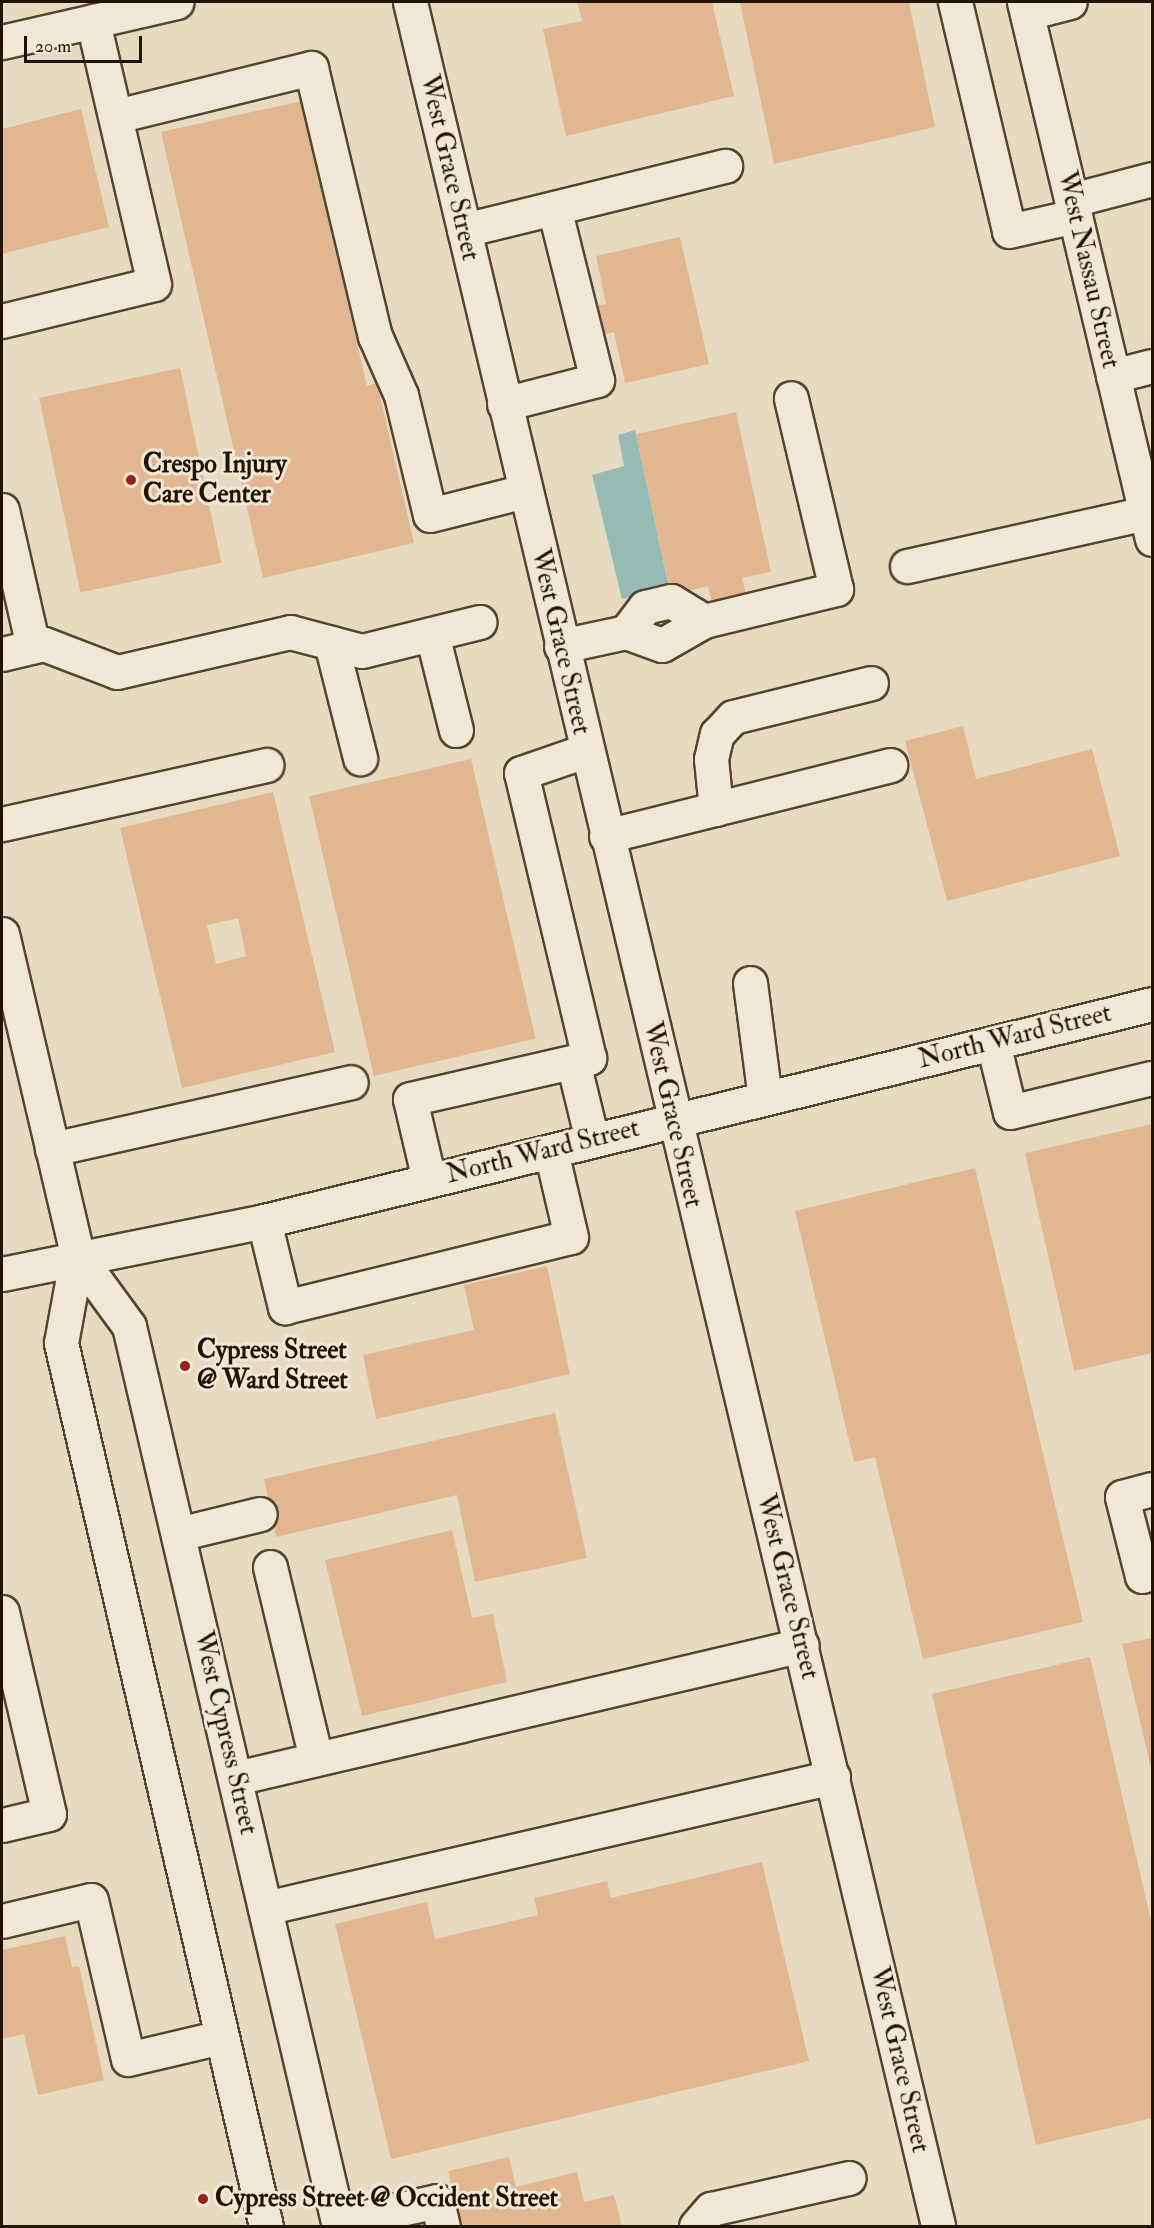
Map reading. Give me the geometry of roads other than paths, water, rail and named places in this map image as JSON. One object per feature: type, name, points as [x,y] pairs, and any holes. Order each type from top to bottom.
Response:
[{"type":"street","points":[[2,42],[176,2]]},
{"type":"street","name":"West Grace Street","points":[[410,2],[672,1121],[802,1645],[938,2226]]},
{"type":"street","points":[[955,2],[1010,231],[1152,179]]},
{"type":"street","points":[[1026,7],[1070,2]]},
{"type":"street","name":"West Nassau Street","points":[[1026,7],[1113,376],[1147,503]]},
{"type":"street","points":[[2,321],[154,284],[93,21]]},
{"type":"street","points":[[116,116],[311,68],[375,336],[401,395],[430,515],[525,491]]},
{"type":"street","points":[[464,230],[725,166]]},
{"type":"street","points":[[504,404],[597,380],[554,208]]},
{"type":"street","points":[[1113,376],[1152,366]]},
{"type":"street","points":[[561,646],[626,632],[645,607],[671,602],[704,621],[836,589],[791,398]]},
{"type":"street","points":[[907,566],[1147,503]]},
{"type":"street","points":[[2,510],[33,647]]},
{"type":"street","points":[[2,654],[44,644],[117,672],[290,632],[362,651],[479,622]]},
{"type":"street","points":[[432,634],[456,730]]},
{"type":"street","points":[[331,643],[360,758]]},
{"type":"street","points":[[716,809],[711,759],[717,734],[734,717],[871,682]]},
{"type":"street","points":[[429,1180],[410,1099],[589,1058],[521,773],[585,751]]},
{"type":"street","points":[[2,824],[267,765]]},
{"type":"street","points":[[606,836],[890,765]]},
{"type":"street","name":"West Cypress Street","points":[[2,934],[77,1256],[62,1343],[266,2226]]},
{"type":"street","points":[[750,983],[765,1098]]},
{"type":"street","name":"North Ward Street","points":[[2,1274],[77,1256],[264,1221],[1152,1004]]},
{"type":"street","points":[[993,1043],[1010,1112],[1152,1078]]},
{"type":"street","points":[[573,1062],[592,1140]]},
{"type":"street","points":[[52,1149],[351,1082]]},
{"type":"street","points":[[264,1221],[285,1307],[560,1240],[572,1237],[551,1151]]},
{"type":"street","name":"West Cypress Street","points":[[77,1256],[129,1326],[236,1778],[338,2225]]},
{"type":"street","points":[[1152,1490],[1122,1497],[1142,1576],[1152,1573]]},
{"type":"street","points":[[178,1534],[260,1514]]},
{"type":"street","points":[[270,1567],[316,1759]]},
{"type":"street","points":[[2,1612],[49,1814],[2,1825]]},
{"type":"street","points":[[236,1778],[802,1645]]},
{"type":"street","points":[[265,1908],[832,1777]]},
{"type":"street","points":[[2,1921],[91,1900],[128,2059],[221,2037]]},
{"type":"street","points":[[696,2226],[711,2210],[849,2178]]},
{"type":"street","points":[[338,2225],[437,2200],[443,2226]]},
{"type":"water","points":[[635,430],[669,587],[622,599],[592,475],[624,466],[618,435]]},
{"type":"place","name":"Crespo Injury Care Center","points":[[131,480]]},
{"type":"place","name":"Cypress Street @ Ward Street","points":[[185,1366]]},
{"type":"place","name":"Cypress Street @ Occident Street","points":[[203,2199]]}]
